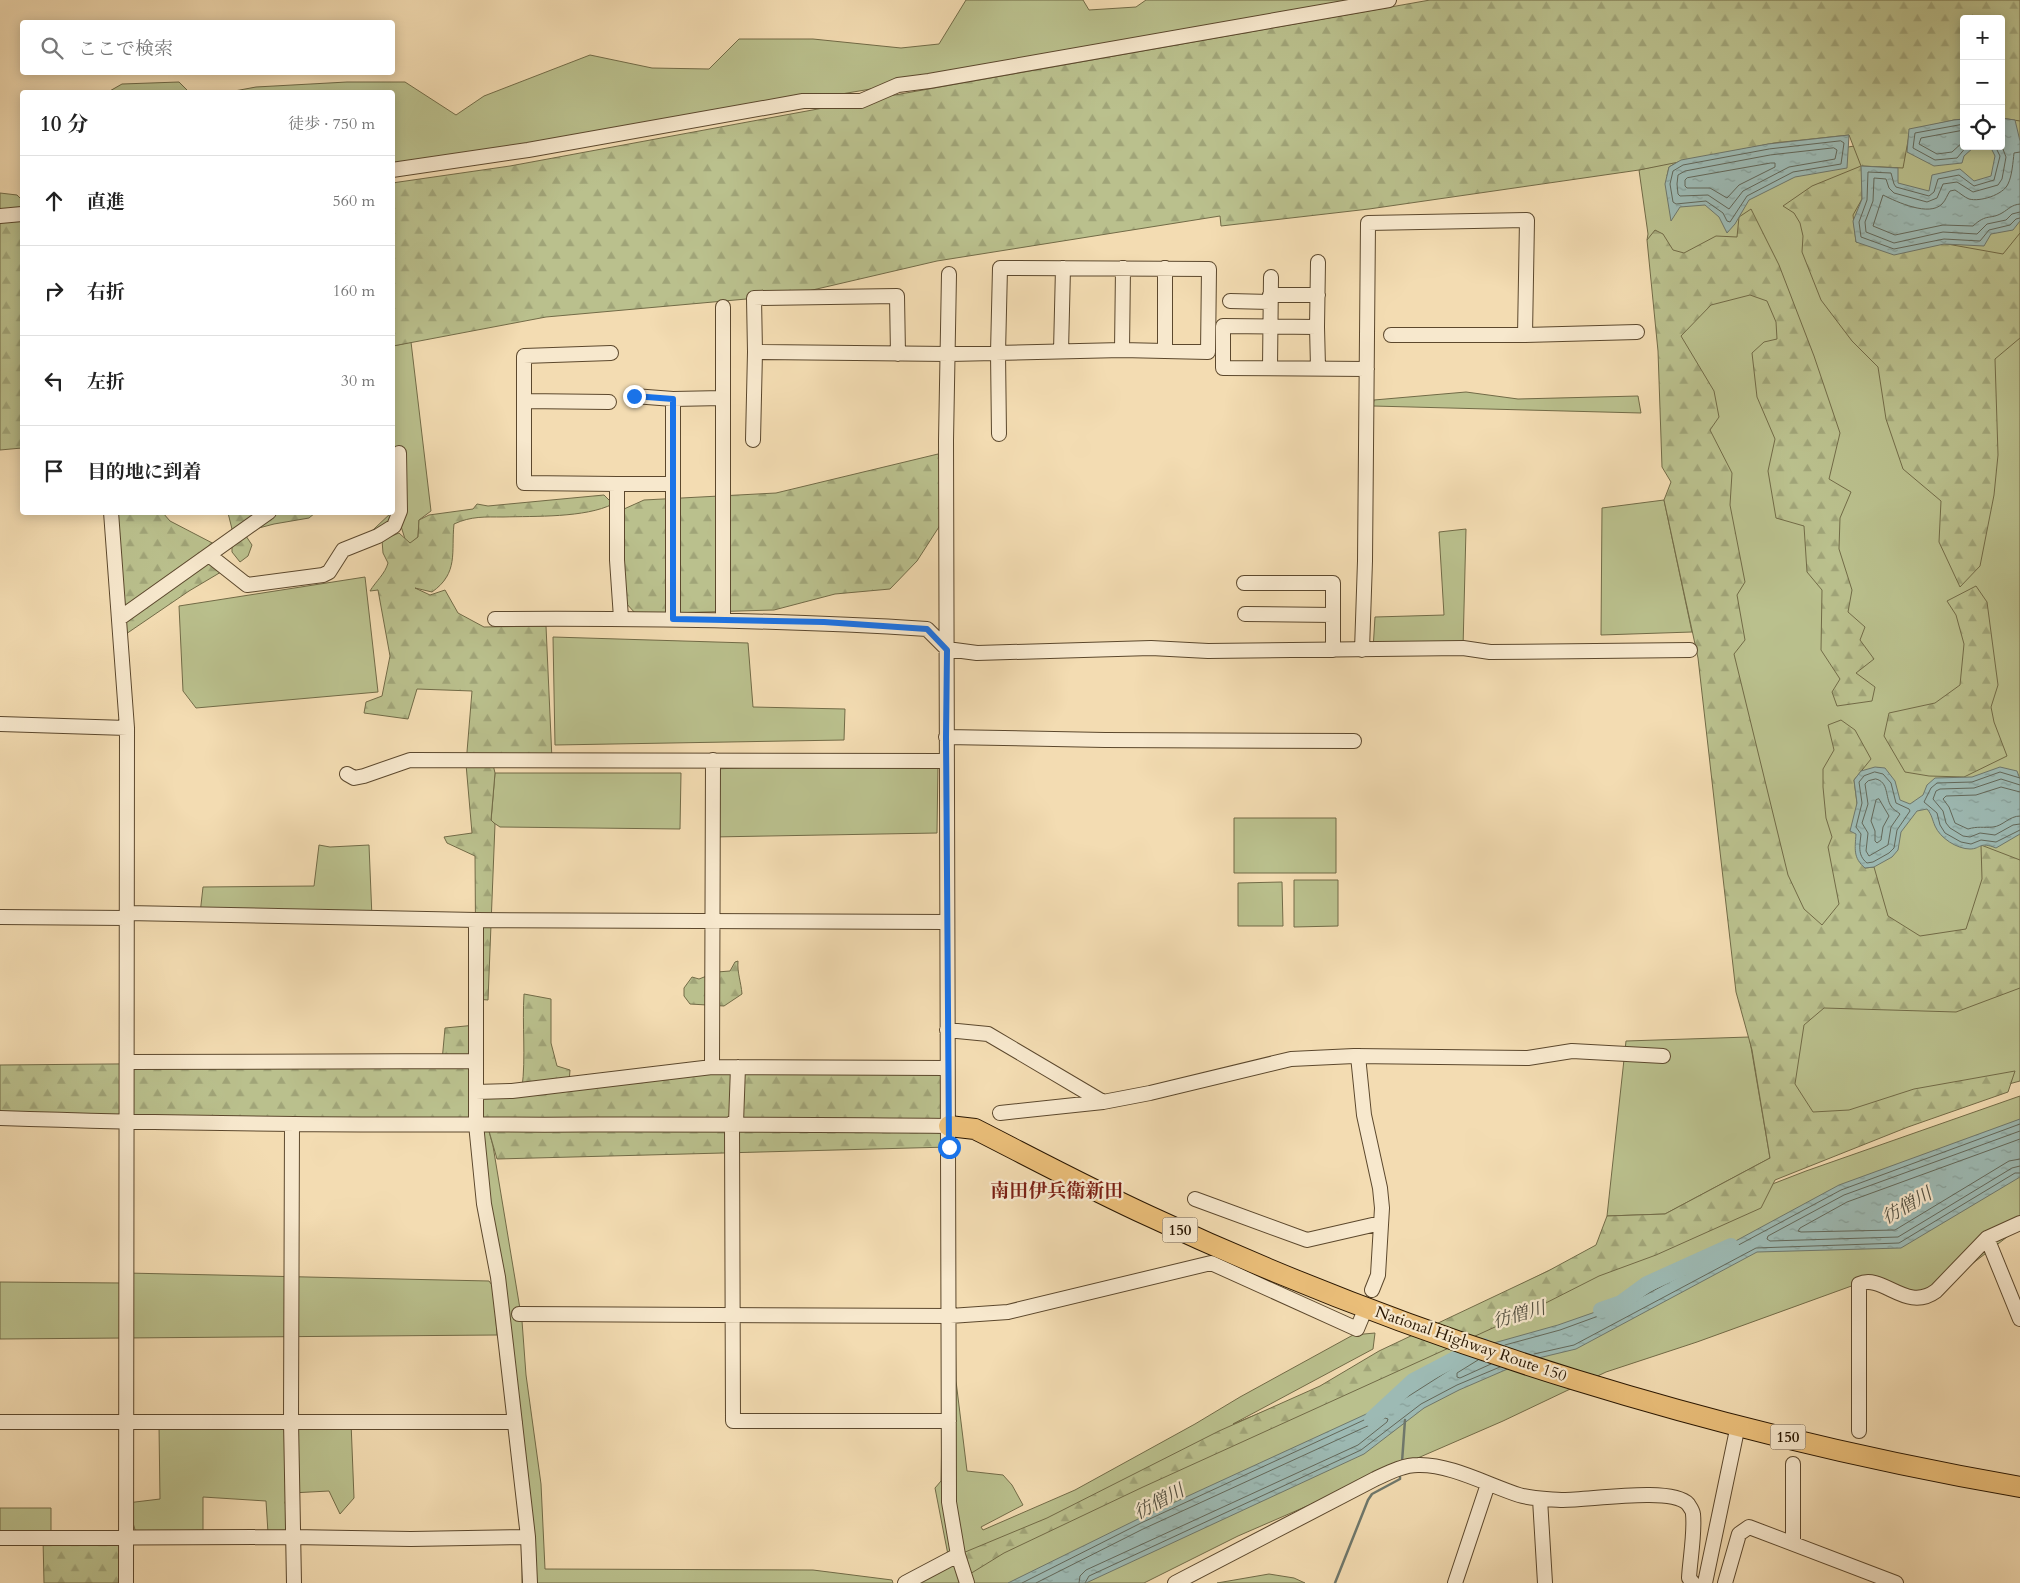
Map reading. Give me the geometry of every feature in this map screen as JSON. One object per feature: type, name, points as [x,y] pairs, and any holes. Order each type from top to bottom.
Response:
[{"type":"highway","name":"National Highway Route 150","points":[[949,1126],[974,1129],[1150,1217],[1297,1280],[1417,1326],[1560,1375],[1738,1425],[1957,1476],[2020,1487]]},
{"type":"street","points":[[395,170],[528,150],[803,101],[861,101],[898,85],[1389,0]]},
{"type":"street","points":[[0,216],[20,214]]},
{"type":"street","points":[[1362,650],[1365,561],[1368,223],[1527,220],[1525,335]]},
{"type":"street","points":[[1318,262],[1318,367]]},
{"type":"street","points":[[755,352],[949,354],[998,353],[1061,351],[1122,350],[1208,352],[1210,269],[1000,268],[998,353],[999,434]]},
{"type":"street","points":[[1061,351],[1063,268]]},
{"type":"street","points":[[1122,350],[1123,268]]},
{"type":"street","points":[[1165,268],[1165,351]]},
{"type":"street","points":[[949,274],[946,440],[947,1068],[950,1316],[949,1502],[958,1555],[966,1583]]},
{"type":"street","points":[[1270,367],[1271,277]]},
{"type":"street","points":[[1230,301],[1318,295]]},
{"type":"street","points":[[753,440],[754,298],[898,296],[898,354]]},
{"type":"street","points":[[723,620],[724,307]]},
{"type":"street","points":[[1317,327],[1223,326],[1223,368],[1318,367],[1367,369]]},
{"type":"street","points":[[1391,335],[1525,335],[1637,332]]},
{"type":"street","points":[[611,353],[524,356],[524,483],[673,484]]},
{"type":"street","points":[[634,396],[673,399],[723,398]]},
{"type":"street","points":[[673,399],[673,619]]},
{"type":"street","points":[[524,400],[609,402]]},
{"type":"street","points":[[209,555],[247,585],[324,575],[329,572],[343,550],[378,536],[394,526],[400,511],[399,453]]},
{"type":"street","points":[[617,484],[617,560],[621,618]]},
{"type":"street","points":[[111,515],[127,728],[126,1583]]},
{"type":"street","points":[[120,618],[265,515]]},
{"type":"street","points":[[1244,583],[1333,583],[1333,650]]},
{"type":"street","points":[[1245,614],[1333,615]]},
{"type":"street","points":[[495,619],[621,618],[824,622],[927,629],[947,650],[977,653],[1151,648],[1208,651],[1463,648],[1490,652],[1690,650]]},
{"type":"street","points":[[0,724],[127,728]]},
{"type":"street","points":[[946,737],[1354,741]]},
{"type":"street","points":[[347,774],[354,778],[364,776],[410,760],[946,761]]},
{"type":"street","points":[[712,1067],[713,760]]},
{"type":"street","points":[[0,917],[127,915],[476,920],[947,922]]},
{"type":"street","points":[[476,920],[476,1124],[484,1204],[498,1277],[528,1537],[530,1583]]},
{"type":"street","points":[[947,1030],[988,1034],[1102,1102]]},
{"type":"street","points":[[1000,1113],[1102,1102],[1150,1093],[1291,1059],[1358,1056],[1528,1058],[1572,1051],[1663,1056]]},
{"type":"street","points":[[1358,1056],[1364,1115],[1380,1188],[1381,1223],[1378,1275],[1372,1290]]},
{"type":"street","points":[[127,1062],[476,1061]]},
{"type":"street","points":[[476,1092],[512,1091],[712,1067],[947,1068]]},
{"type":"street","points":[[738,1067],[734,1123],[733,1421],[949,1421]]},
{"type":"street","points":[[0,1118],[292,1124],[734,1123],[949,1126]]},
{"type":"street","points":[[292,1124],[291,1422],[294,1583]]},
{"type":"street","points":[[1195,1199],[1307,1240],[1381,1223]]},
{"type":"street","points":[[1859,1431],[1859,1284],[1866,1281],[1874,1283],[1913,1299],[1929,1297],[1987,1238],[2020,1223]]},
{"type":"street","points":[[1987,1238],[2020,1319]]},
{"type":"street","points":[[519,1314],[950,1316],[1008,1312],[1212,1263],[1357,1329],[1362,1317]]},
{"type":"street","points":[[0,1422],[515,1422]]},
{"type":"street","points":[[1705,1583],[1738,1425]]},
{"type":"street","points":[[1793,1464],[1794,1543]]},
{"type":"street","points":[[1175,1583],[1375,1479],[1417,1465],[1439,1467],[1521,1496],[1540,1499],[1564,1500],[1617,1495],[1650,1495],[1686,1502],[1693,1512],[1689,1578],[1693,1583]]},
{"type":"street","points":[[1455,1583],[1488,1484]]},
{"type":"street","points":[[1540,1499],[1545,1583]]},
{"type":"street","points":[[1725,1583],[1739,1534],[1749,1527],[1896,1583]]},
{"type":"street","points":[[0,1538],[292,1537],[411,1539],[528,1537]]},
{"type":"street","points":[[905,1583],[958,1555]]},
{"type":"green space","points":[[966,0],[1083,0],[1089,10],[1136,7],[1146,0],[1396,0],[395,170],[395,90],[240,90],[256,87],[347,82],[405,82],[456,115],[484,96],[590,55],[652,68],[709,69],[739,39],[813,39],[901,48],[939,44]]},
{"type":"green space","points":[[1430,0],[2020,0],[2020,121],[2005,119],[2005,15],[1960,15],[1960,119],[1910,130],[1903,168],[1862,166],[1862,199],[1853,215],[1856,242],[1936,242],[2003,254],[2020,233],[2020,338],[1995,359],[1998,455],[1994,495],[1980,566],[1960,587],[1939,542],[1941,501],[1903,469],[1886,419],[1878,367],[1852,341],[1821,300],[1802,252],[1803,236],[1800,223],[1794,213],[1783,206],[1812,186],[1861,166],[1849,135],[1774,143],[1639,170],[1369,209],[1221,226],[1220,216],[937,261],[791,295],[546,317],[395,346],[395,183],[510,166],[861,101]]},
{"type":"green space","points":[[179,82],[187,90],[112,90],[122,84]]},
{"type":"green space","points":[[2020,109],[2020,1081],[1780,1145],[1750,1041],[1770,1158],[1665,1214],[1607,1216],[1626,1041],[1749,1037],[1742,915],[1647,240],[1648,234],[1639,170],[1681,160],[1669,167],[1667,176],[1898,139],[1960,146],[1960,150],[2005,150],[2005,113]]},
{"type":"green space","points":[[0,193],[17,195],[20,198],[20,214],[0,216]]},
{"type":"green space","points":[[1751,209],[1779,265],[1814,356],[1840,433],[1829,479],[1851,492],[1840,518],[1839,549],[1852,590],[1848,612],[1865,627],[1860,640],[1874,659],[1856,673],[1875,687],[1872,701],[1837,706],[1832,692],[1840,679],[1821,650],[1822,590],[1807,572],[1804,526],[1776,518],[1768,471],[1775,439],[1757,397],[1752,353],[1764,342],[1777,339],[1776,322],[1767,301],[1750,295],[1711,305],[1681,336],[1714,391],[1719,417],[1710,430],[1732,473],[1730,505],[1745,582],[1737,595],[1745,640],[1734,654],[1788,875],[1804,909],[1822,925],[1839,904],[1828,847],[1832,837],[1826,818],[1823,769],[1834,750],[1828,725],[1841,720],[1855,730],[1871,759],[1854,780],[1857,803],[1857,834],[1865,868],[1874,867],[1888,916],[1920,936],[1966,929],[1982,879],[1981,845],[2020,860],[2020,988],[1956,1012],[1824,1008],[1804,1025],[1795,1084],[1813,1112],[1849,1110],[1914,1089],[2015,1071],[2008,1092],[1908,1127],[1775,1180],[1761,1208],[1656,1255],[1599,1276],[1528,1312],[1143,1487],[1004,1553],[965,1577],[958,1555],[1047,1518],[1219,1431],[1320,1386],[1379,1351],[1548,1271],[1596,1245],[1607,1216],[1665,1214],[1770,1158],[1752,1050],[1736,992],[1698,658],[1664,500],[1671,482],[1662,467],[1658,351],[1647,240],[1655,230],[1663,234],[1673,250],[1684,253],[1716,236],[1737,237],[1739,217]]},
{"type":"green space","points":[[20,218],[20,448],[0,450],[0,219]]},
{"type":"green space","points":[[411,342],[431,511],[419,520],[418,537],[410,544],[405,539],[400,523],[358,544],[389,515],[395,515],[395,508],[398,503],[395,479],[395,346]]},
{"type":"green space","points":[[1466,392],[1518,399],[1638,396],[1641,413],[1373,406],[1374,400]]},
{"type":"green space","points":[[938,454],[946,477],[946,516],[917,561],[890,589],[835,594],[774,610],[636,614],[624,601],[617,547],[624,509],[644,500],[776,493]]},
{"type":"green space","points":[[604,495],[613,504],[588,512],[478,518],[454,524],[452,561],[446,577],[441,585],[432,592],[415,588],[430,595],[445,590],[458,613],[484,627],[546,626],[552,760],[492,760],[495,773],[491,820],[495,824],[488,1000],[476,999],[475,856],[447,843],[444,837],[472,833],[466,764],[472,691],[417,689],[408,719],[364,713],[366,702],[382,696],[390,656],[378,590],[370,591],[383,574],[388,563],[383,553],[382,540],[399,533],[410,543],[418,537],[419,520],[429,515],[473,509],[477,504],[488,506]]},
{"type":"green space","points":[[1664,500],[1692,632],[1601,635],[1602,508]]},
{"type":"green space","points":[[117,515],[165,515],[170,521],[220,547],[221,572],[189,591],[126,634]]},
{"type":"green space","points":[[228,515],[313,515],[309,518],[255,529],[246,536],[252,545],[248,556],[240,562],[232,552],[232,529]]},
{"type":"green space","points":[[1466,529],[1463,648],[1373,650],[1375,617],[1444,615],[1439,532]]},
{"type":"green space","points":[[365,577],[378,692],[196,708],[183,691],[179,606]]},
{"type":"green space","points":[[1976,586],[1987,602],[1998,685],[1991,707],[1994,722],[2007,756],[1964,777],[1929,776],[1905,772],[1884,736],[1889,713],[1935,703],[1960,685],[1964,644],[1956,615],[1947,601]]},
{"type":"green space","points":[[553,637],[748,643],[753,707],[845,709],[844,740],[555,745]]},
{"type":"green space","points":[[938,761],[937,833],[712,837],[713,769]]},
{"type":"green space","points":[[495,773],[681,773],[680,829],[500,827],[491,821]]},
{"type":"green space","points":[[1234,818],[1336,818],[1336,873],[1234,873]]},
{"type":"green space","points":[[319,845],[330,847],[369,845],[372,918],[200,914],[203,887],[314,886]]},
{"type":"green space","points":[[1294,880],[1338,880],[1338,926],[1294,927]]},
{"type":"green space","points":[[1282,882],[1283,926],[1238,926],[1238,883]]},
{"type":"green space","points":[[738,961],[742,994],[724,1006],[690,1004],[684,996],[684,988],[692,977],[699,979],[717,972],[730,971],[735,962]]},
{"type":"green space","points":[[524,994],[551,999],[551,1043],[557,1066],[570,1070],[569,1083],[713,1071],[947,1068],[949,1147],[497,1159],[487,1124],[0,1114],[0,1065],[442,1061],[445,1028],[476,1025],[476,1092],[522,1088],[524,1065]]},
{"type":"green space","points":[[2020,1096],[2020,1227],[1929,1297],[1857,1284],[1697,1342],[1606,1372],[1503,1421],[1238,1536],[1144,1583],[904,1583],[949,1560],[935,1488],[941,1481],[944,1323],[955,1323],[956,1381],[967,1471],[1003,1475],[1012,1485],[1023,1505],[981,1527],[983,1530],[1075,1490],[1353,1335],[1375,1333],[1373,1349],[1233,1424],[1302,1396],[1548,1271],[1806,1171]]},
{"type":"green space","points":[[476,1124],[487,1124],[493,1146],[522,1321],[526,1375],[541,1484],[545,1569],[813,1570],[892,1580],[893,1583],[522,1583],[523,1487]]},
{"type":"green space","points":[[126,1273],[489,1281],[494,1288],[497,1335],[0,1339],[0,1282],[122,1283]]},
{"type":"green space","points":[[351,1422],[354,1498],[340,1514],[329,1491],[291,1493],[285,1502],[292,1537],[268,1533],[266,1501],[203,1497],[203,1537],[136,1533],[127,1503],[160,1499],[159,1426]]},
{"type":"green space","points":[[0,1508],[51,1508],[51,1533],[0,1534]]},
{"type":"green space","points":[[127,1537],[126,1583],[44,1583],[43,1539]]},
{"type":"green space","points":[[1269,1574],[1294,1578],[1305,1583],[1217,1583]]},
{"type":"water","points":[[1960,119],[1960,150],[1971,150],[1964,156],[1962,163],[1934,166],[1907,152],[1909,129]]},
{"type":"water","points":[[2005,119],[2015,120],[2020,141],[2020,221],[2013,230],[1991,234],[1984,246],[1944,244],[1894,255],[1856,242],[1853,221],[1862,199],[1861,166],[1898,168],[1898,183],[1929,191],[1932,175],[1960,169],[1974,181],[1991,176],[1995,156],[1992,150],[2005,150]]},
{"type":"water","points":[[1849,135],[1847,168],[1795,177],[1749,200],[1735,224],[1727,233],[1719,217],[1705,205],[1680,207],[1671,221],[1665,184],[1669,167],[1681,160],[1768,144]]},
{"type":"water","points":[[1875,767],[1885,768],[1895,781],[1900,800],[1910,804],[1923,795],[1927,785],[1935,778],[1972,777],[2000,767],[2017,771],[2020,779],[2020,834],[1996,848],[1983,845],[1974,849],[1965,849],[1955,845],[1941,835],[1927,809],[1917,811],[1901,832],[1898,850],[1892,857],[1874,867],[1865,868],[1858,861],[1855,849],[1856,834],[1850,831],[1857,803],[1854,780],[1861,771]]},
{"type":"water","points":[[2020,1119],[2020,1177],[1901,1248],[1757,1252],[1576,1349],[1526,1361],[1459,1390],[1424,1408],[1364,1454],[1086,1583],[1008,1583],[1138,1519],[1388,1404],[1476,1348],[1558,1325],[1621,1303],[1839,1185]]},
{"type":"waterway","name":"彷僧川","points":[[1601,1310],[1621,1303],[1647,1284],[1731,1246]]},
{"type":"waterway","name":"彷僧川","points":[[1372,1419],[1413,1381],[1476,1348],[1484,1346]]},
{"type":"waterway","name":"彷僧川","points":[[1407,1386],[1407,1394]]},
{"type":"waterway","points":[[1402,1462],[1405,1420]]},
{"type":"waterway","points":[[1335,1583],[1368,1500],[1372,1494],[1400,1479],[1400,1472]]},
{"type":"district","name":"南田伊兵衛新田","points":[[1057,1191]]},
{"type":"route","points":[[634,396],[673,399],[673,619],[824,622],[927,629],[947,650],[947,1068],[949,1147]]}]
